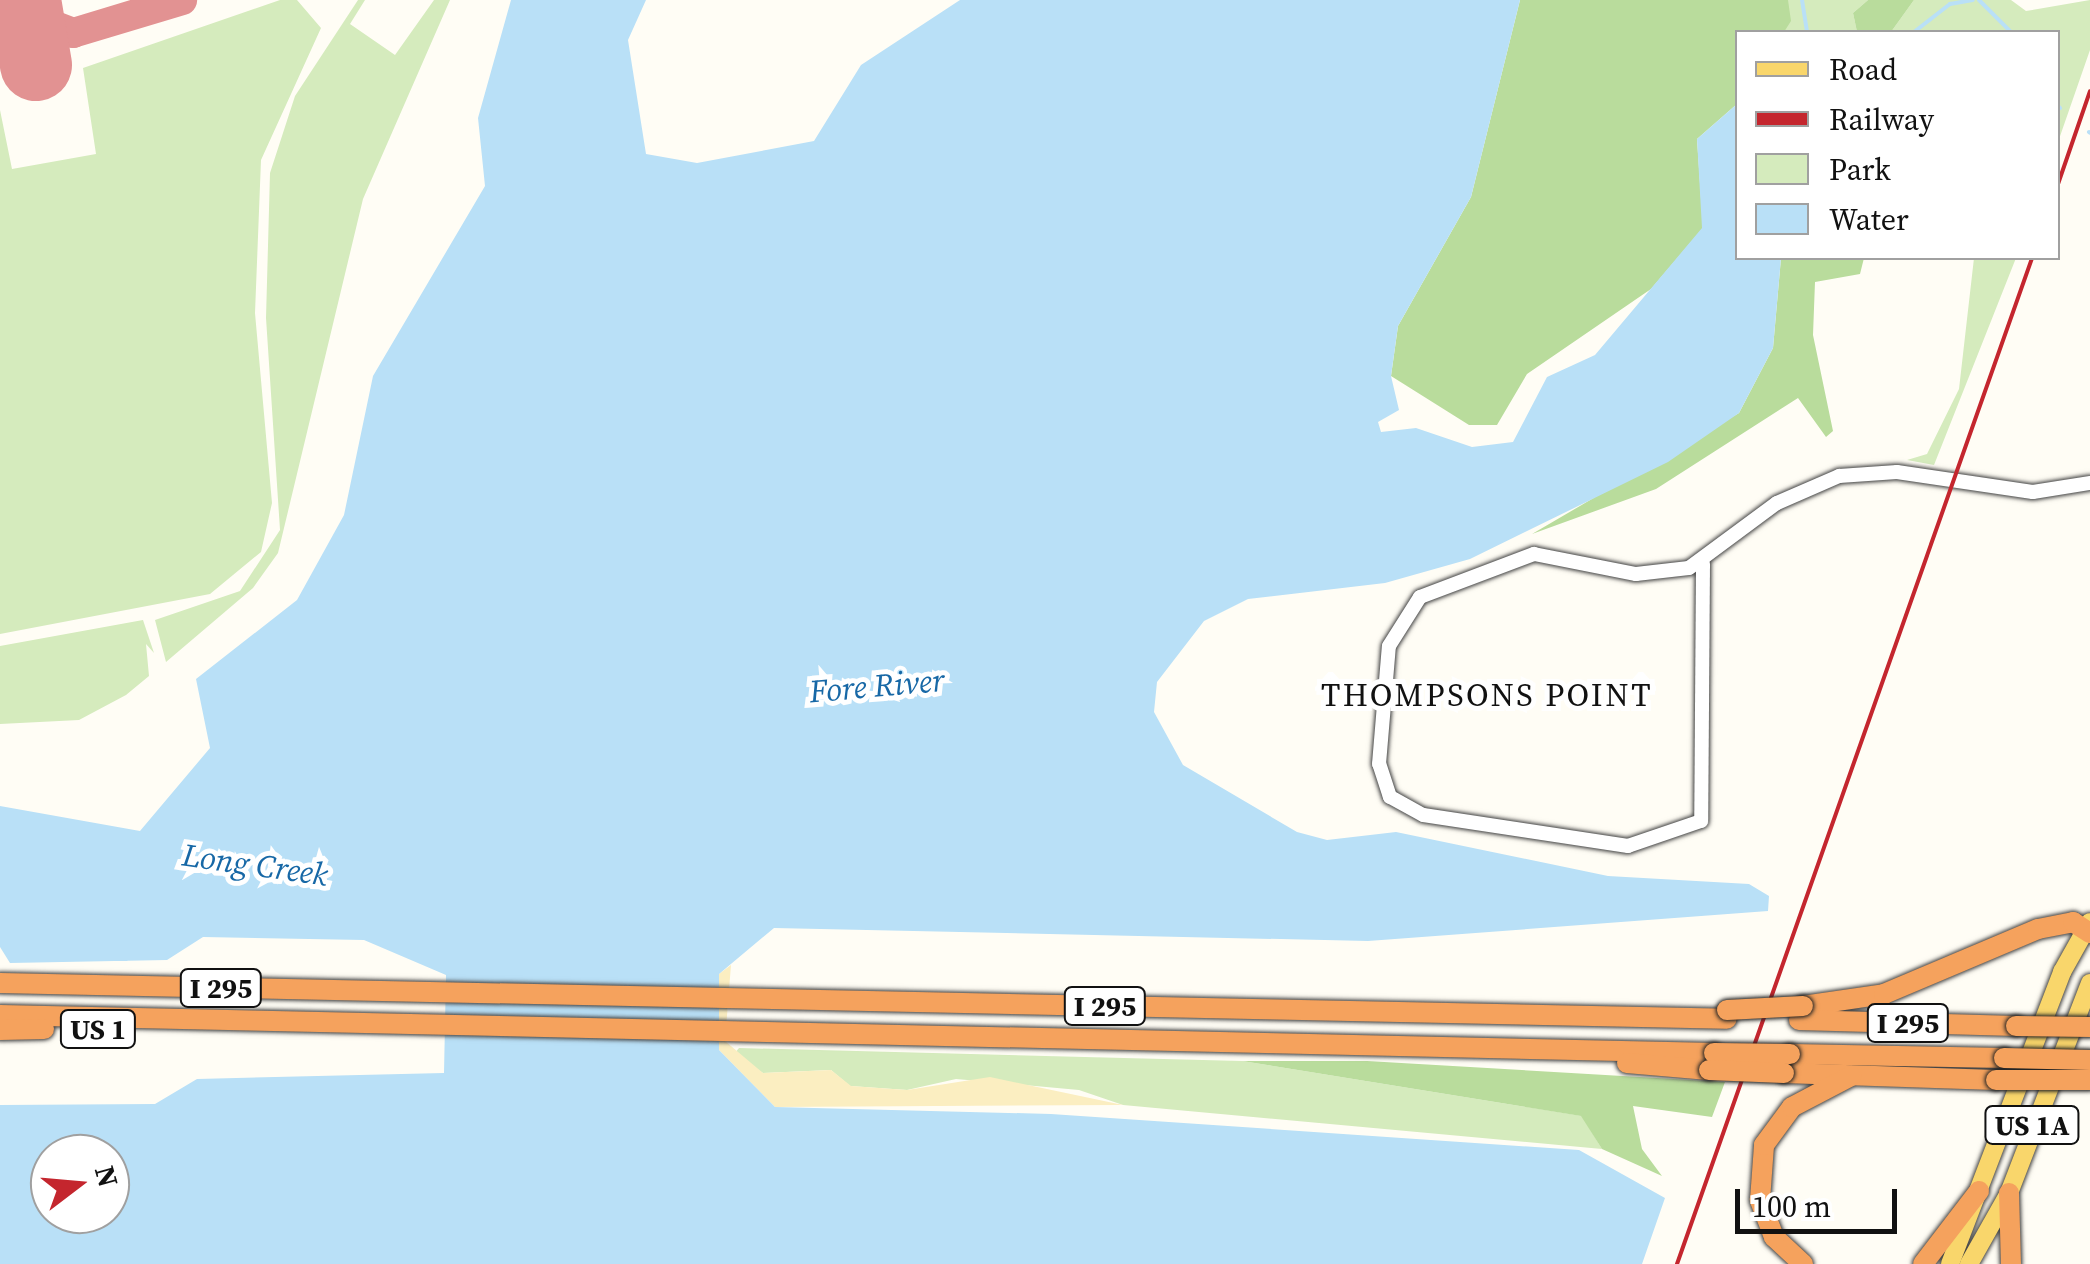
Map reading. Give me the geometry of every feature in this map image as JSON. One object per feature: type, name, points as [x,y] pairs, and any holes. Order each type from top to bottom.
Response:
[{"type":"highway","points":[[1801,1013],[1884,994],[2038,929],[2088,928]]},
{"type":"highway","name":"I 295","points":[[0,983],[1634,1017],[1801,1013],[2090,1028]]},
{"type":"highway","name":"I 295","points":[[0,1016],[1455,1049],[1787,1064],[2004,1058],[2090,1060]]},
{"type":"highway","name":"US 1","points":[[0,1030],[195,1019]]},
{"type":"highway","name":"US 1A","points":[[1787,1064],[1851,1076],[2090,1080]]},
{"type":"highway","points":[[1803,1264],[1774,1238],[1760,1200],[1764,1145],[1792,1107],[1851,1076]]},
{"type":"highway","points":[[1923,1264],[1980,1191]]},
{"type":"highway","points":[[2009,1193],[2012,1264]]},
{"type":"main road","points":[[1950,1264],[2088,928]]},
{"type":"main road","name":"US 1A","points":[[1969,1264],[2009,1193],[2090,983]]},
{"type":"street","points":[[1702,564],[1700,821],[1628,846],[1423,815],[1390,796],[1379,764],[1389,646],[1410,604],[1534,554],[1636,574],[1702,564],[1777,503],[1839,476],[1897,472],[2033,492],[2090,484]]},
{"type":"green space","points":[[280,0],[297,0],[321,28],[261,160],[255,313],[272,503],[261,552],[210,594],[0,634],[0,110],[12,169],[96,154],[83,68]]},
{"type":"green space","points":[[358,0],[365,0],[350,24],[395,55],[434,0],[450,0],[363,199],[278,553],[253,588],[166,662],[155,620],[240,591],[280,530],[266,318],[270,173],[295,96]]},
{"type":"green space","points":[[1520,0],[1788,0],[1791,21],[1785,30],[1735,30],[1735,106],[1697,139],[1703,228],[1651,289],[1527,374],[1497,425],[1469,425],[1391,376],[1398,326],[1471,197]]},
{"type":"green space","points":[[1788,0],[1868,0],[1853,13],[1857,30],[1784,30]]},
{"type":"green space","points":[[1868,0],[1914,0],[1892,30],[1857,30],[1853,13]]},
{"type":"green space","points":[[1914,0],[2011,0],[2026,11],[2090,0],[2090,50],[2060,136],[2060,30],[1892,30]]},
{"type":"green space","points":[[1781,260],[1864,260],[1860,274],[1815,282],[1813,335],[1833,431],[1826,437],[1798,398],[1656,489],[1532,534],[1739,413],[1773,348]]},
{"type":"green space","points":[[1974,260],[2015,260],[1934,465],[1907,460],[1927,454],[1959,389]]},
{"type":"green space","points":[[143,620],[154,653],[146,644],[149,676],[126,695],[79,720],[0,724],[0,646]]},
{"type":"green space","points":[[739,1048],[1242,1061],[1582,1116],[1602,1149],[1123,1105],[1079,1090],[956,1079],[907,1090],[850,1086],[831,1070],[763,1073],[734,1054]]},
{"type":"green space","points":[[1242,1061],[1367,1061],[1725,1082],[1712,1117],[1633,1106],[1642,1149],[1662,1176],[1602,1149],[1581,1116]]},
{"type":"sand","points":[[731,965],[725,1041],[763,1073],[831,1070],[851,1086],[907,1090],[990,1077],[1123,1105],[775,1107],[719,1050],[719,974]]},
{"type":"water","points":[[511,0],[646,0],[628,40],[646,154],[697,163],[814,141],[861,65],[960,0],[1520,0],[1471,197],[1398,326],[1391,376],[1399,410],[1378,422],[1381,432],[1416,428],[1472,447],[1513,442],[1547,377],[1595,355],[1702,228],[1697,139],[1735,106],[1735,260],[1781,260],[1773,348],[1739,413],[1668,462],[1470,559],[1385,583],[1248,599],[1204,621],[1157,682],[1154,712],[1183,765],[1297,832],[1327,840],[1396,832],[1608,876],[1749,884],[1769,896],[1768,911],[1368,941],[774,928],[719,974],[719,1050],[775,1107],[1051,1114],[1579,1150],[1665,1198],[1642,1264],[0,1264],[0,1105],[155,1104],[197,1079],[444,1073],[446,975],[364,940],[203,937],[167,960],[10,963],[0,947],[0,806],[140,831],[210,748],[196,679],[297,600],[344,515],[373,376],[485,186],[478,118]]},
{"type":"waterway","points":[[1802,0],[1807,30]]},
{"type":"waterway","points":[[1917,30],[1950,4],[1973,0]]},
{"type":"waterway","points":[[1979,0],[2009,30]]},
{"type":"taxiway","points":[[0,52],[23,0]]},
{"type":"taxiway","points":[[27,0],[37,19],[73,33],[182,0]]},
{"type":"runway","points":[[25,0],[36,65]]},
{"type":"railway","points":[[2060,178],[2090,91]]},
{"type":"railway","points":[[1677,1264],[2031,260]]},
{"type":"district","name":"THOMPSONS POINT","points":[[1487,695]]},
{"type":"water label","name":"Fore River","points":[[877,686]]},
{"type":"water label","name":"Long Creek","points":[[255,865]]}]
